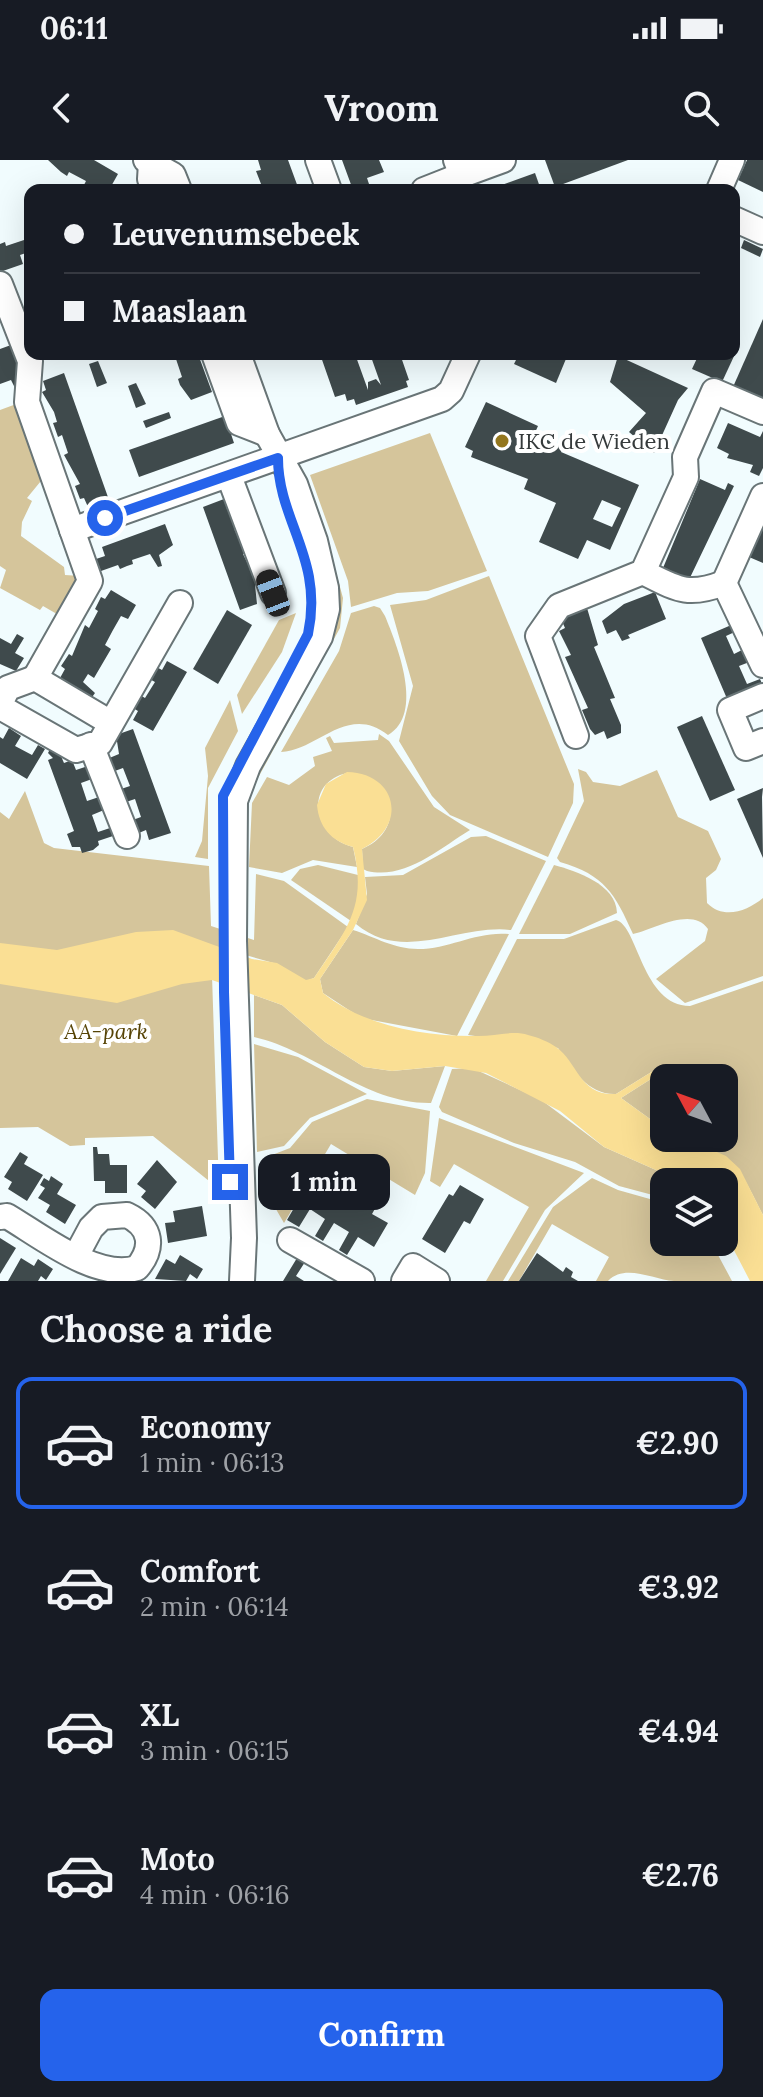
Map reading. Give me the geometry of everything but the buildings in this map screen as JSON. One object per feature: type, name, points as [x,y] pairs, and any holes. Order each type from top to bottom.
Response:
[{"type":"street","points":[[318,160],[327,184]]},
{"type":"street","points":[[434,184],[459,168],[503,160]]},
{"type":"street","points":[[722,184],[732,160]]},
{"type":"street","points":[[152,184],[149,162],[178,175]]},
{"type":"street","points":[[740,222],[763,232]]},
{"type":"street","points":[[0,284],[8,328],[24,352]]},
{"type":"street","points":[[29,360],[27,402],[90,581],[35,678],[2,695],[76,750],[100,743],[180,603]]},
{"type":"street","points":[[216,360],[239,423],[267,434]]},
{"type":"street","points":[[229,1281],[232,1238],[229,941],[223,796],[296,659],[308,634],[313,613],[309,571],[278,479],[278,458],[240,360]]},
{"type":"street","points":[[72,530],[442,399],[451,391],[465,360]]},
{"type":"street","points":[[576,736],[538,636],[559,606],[643,572],[686,477],[685,457],[714,391],[763,412]]},
{"type":"street","points":[[229,476],[273,593]]},
{"type":"street","points":[[643,572],[681,591],[702,591],[724,583],[763,496]]},
{"type":"street","points":[[724,583],[763,665]]},
{"type":"street","points":[[35,678],[111,723]]},
{"type":"street","points":[[762,743],[746,748],[730,710],[763,696]]},
{"type":"street","points":[[91,745],[127,836]]},
{"type":"street","points":[[229,992],[244,1238],[242,1281]]},
{"type":"street","points":[[0,1217],[7,1216],[88,1268]]},
{"type":"street","points":[[290,1240],[362,1281]]},
{"type":"street","points":[[404,1281],[413,1266],[437,1281]]},
{"type":"green space","points":[[19,403],[45,476],[27,498],[32,501],[22,522],[21,536],[64,567],[65,575],[81,576],[62,617],[43,606],[40,610],[0,588],[6,570],[0,566],[0,410]]},
{"type":"green space","points":[[430,433],[487,571],[428,591],[397,593],[351,607],[348,581],[310,475]]},
{"type":"green space","points":[[331,554],[343,598],[340,628],[253,787],[262,757],[323,649],[328,555]]},
{"type":"green space","points":[[489,576],[574,784],[573,803],[548,857],[450,815],[432,796],[399,741],[413,686],[390,605],[426,600]]},
{"type":"green space","points":[[374,606],[380,608],[385,616],[405,678],[405,712],[399,725],[388,735],[359,724],[346,726],[294,750],[281,752],[339,651],[351,613]]},
{"type":"green space","points":[[296,613],[282,652],[242,714],[237,695],[279,620]]},
{"type":"green space","points":[[230,700],[238,731],[208,788],[208,859],[195,857],[202,841],[208,776],[205,748]]},
{"type":"green space","points":[[379,734],[389,741],[434,807],[470,830],[408,867],[381,873],[367,871],[363,869],[362,849],[377,840],[386,829],[390,804],[376,782],[363,775],[347,773],[324,787],[318,810],[329,833],[353,847],[357,867],[313,860],[282,873],[249,867],[252,803],[267,777],[289,785],[315,766],[313,757],[332,751],[326,738],[330,736],[334,743],[378,740]]},
{"type":"green space","points":[[578,769],[586,772],[593,782],[620,786],[657,770],[678,817],[708,831],[721,859],[716,870],[706,878],[707,903],[721,911],[735,912],[763,898],[763,976],[685,1003],[656,979],[705,941],[708,929],[701,922],[683,919],[633,934],[607,888],[588,873],[560,862],[557,858],[584,801]]},
{"type":"green space","name":"AA-park","points":[[25,791],[44,843],[54,848],[209,866],[211,926],[254,940],[256,874],[284,881],[348,927],[314,978],[306,981],[277,964],[211,945],[219,1189],[153,1136],[85,1138],[85,1145],[70,1146],[38,1127],[0,1128],[0,812],[9,819]]},
{"type":"green space","points":[[486,836],[546,861],[511,930],[471,932],[412,942],[393,941],[374,935],[356,924],[367,894],[365,877],[403,875],[471,837]]},
{"type":"green space","points":[[318,865],[358,875],[358,904],[351,921],[291,880],[300,869]]},
{"type":"green space","points":[[554,865],[593,880],[610,894],[617,913],[570,934],[519,934]]},
{"type":"green space","points":[[616,920],[624,925],[651,980],[674,1003],[690,1006],[763,981],[763,1215],[738,1168],[716,1152],[738,1152],[738,1064],[650,1064],[650,1073],[616,1094],[606,1093],[582,1079],[558,1048],[468,1035],[517,939],[564,939]]},
{"type":"green space","points":[[353,930],[393,945],[418,949],[485,935],[509,934],[457,1036],[361,1018],[323,993],[320,979]]},
{"type":"green space","points":[[254,995],[282,1005],[325,1042],[364,1067],[392,1071],[445,1066],[431,1103],[384,1095],[299,1053],[254,1037]]},
{"type":"green space","points":[[254,1044],[298,1057],[367,1094],[310,1118],[284,1146],[257,1152]]},
{"type":"green space","points":[[472,1068],[540,1099],[604,1147],[651,1168],[650,1194],[619,1186],[575,1162],[514,1143],[442,1112],[439,1107],[452,1069]]},
{"type":"green space","points":[[650,1080],[650,1119],[621,1098]]},
{"type":"green space","points":[[367,1099],[430,1111],[425,1173],[415,1195],[331,1144],[284,1223],[273,1204],[272,1155],[290,1148],[312,1122]]},
{"type":"green space","points":[[439,1118],[584,1173],[545,1210],[503,1281],[486,1281],[529,1207],[454,1164],[440,1187],[430,1181]]},
{"type":"green space","points":[[592,1178],[618,1190],[650,1199],[650,1256],[719,1256],[732,1281],[674,1281],[623,1273],[608,1281],[596,1281],[609,1257],[552,1224],[519,1281],[508,1281],[553,1207]]},
{"type":"shaded area","points":[[347,772],[377,781],[391,802],[391,815],[387,827],[377,839],[362,849],[367,900],[353,930],[320,979],[323,993],[358,1014],[397,1028],[479,1036],[517,1033],[539,1038],[563,1053],[594,1090],[604,1093],[616,1094],[650,1073],[650,1080],[621,1098],[650,1119],[650,1152],[717,1152],[740,1169],[763,1215],[763,1281],[750,1281],[737,1256],[738,1168],[651,1168],[604,1147],[560,1111],[486,1073],[445,1066],[392,1071],[364,1067],[325,1042],[282,1005],[212,980],[182,984],[117,1003],[0,984],[0,943],[57,950],[136,932],[173,930],[252,959],[277,963],[306,980],[314,978],[351,917],[358,886],[353,847],[338,841],[320,820],[317,805],[326,784]]},
{"type":"place","name":"IKC de Wieden","points":[[502,441]]},
{"type":"route","points":[[105,518],[278,458],[278,479],[303,545],[312,585],[313,613],[308,634],[290,672],[227,782],[223,796],[224,992],[230,1182]]}]
